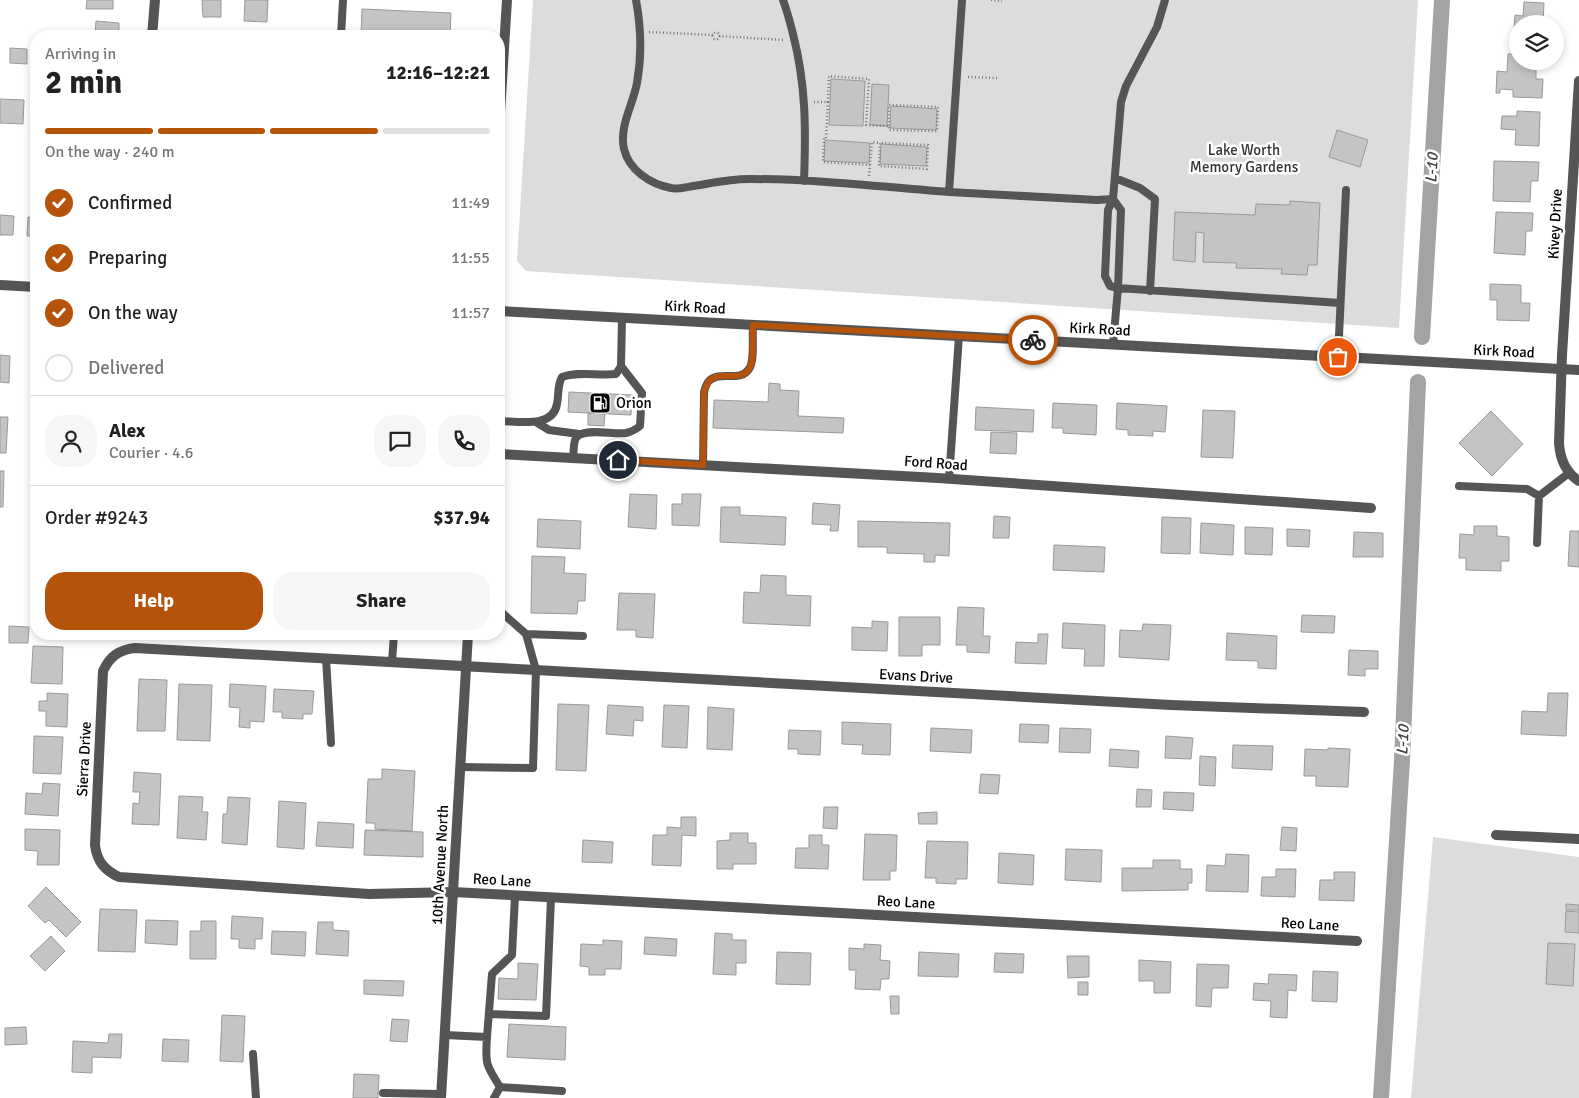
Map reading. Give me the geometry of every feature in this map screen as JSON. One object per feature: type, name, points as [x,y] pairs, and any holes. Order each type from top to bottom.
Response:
[{"type":"street","points":[[152,30],[155,0]]},
{"type":"street","points":[[505,32],[507,0]]},
{"type":"street","name":"Kivey Drive","points":[[1569,473],[1563,464],[1559,443],[1562,355],[1579,81]]},
{"type":"street","points":[[0,285],[30,287]]},
{"type":"street","name":"Kirk Road","points":[[505,311],[1579,370]]},
{"type":"street","name":"Ford Road","points":[[505,454],[949,479],[1370,508]]},
{"type":"street","points":[[1569,473],[1579,482]]},
{"type":"street","name":"10th Avenue North","points":[[441,1096],[468,640]]},
{"type":"street","name":"Sierra Drive","points":[[453,892],[369,894],[128,878],[118,877],[109,872],[97,856],[95,845],[103,671],[108,661],[115,654],[124,649],[135,648],[466,666]]},
{"type":"street","name":"Evans Drive","points":[[466,666],[1161,704],[1364,712]]},
{"type":"street","points":[[1496,835],[1579,839]]},
{"type":"street","name":"Reo Lane","points":[[453,892],[1357,941]]},
{"type":"lane","points":[[341,30],[343,0]]},
{"type":"lane","points":[[636,0],[640,31],[640,63],[637,84],[623,135],[624,149],[629,161],[639,173],[650,181],[673,189],[728,180],[748,179],[804,181],[949,192],[1097,200],[1113,199]]},
{"type":"lane","points":[[783,0],[795,40],[805,101],[804,181]]},
{"type":"lane","points":[[949,192],[962,0]]},
{"type":"lane","points":[[1165,0],[1157,27],[1126,86],[1121,102],[1113,199],[1108,210],[1105,276],[1110,286],[1150,291],[1340,303]]},
{"type":"lane","points":[[1115,178],[1140,188],[1155,199],[1150,291]]},
{"type":"lane","points":[[1338,357],[1346,190]]},
{"type":"lane","points":[[1113,199],[1121,210],[1118,288],[1113,345]]},
{"type":"lane","points":[[505,421],[536,422],[546,419],[554,413],[557,405],[558,385],[562,377],[568,374],[616,374],[621,366],[622,318]]},
{"type":"lane","points":[[703,465],[704,392],[708,382],[717,377],[741,376],[749,369],[752,360],[753,325]]},
{"type":"lane","points":[[949,479],[959,336]]},
{"type":"lane","points":[[536,422],[549,430],[579,434],[624,434],[633,431],[640,426],[642,393],[621,366]]},
{"type":"lane","points":[[573,458],[575,439],[579,434]]},
{"type":"lane","points":[[1539,496],[1569,473]]},
{"type":"lane","points":[[1459,486],[1527,489],[1539,496]]},
{"type":"lane","points":[[1537,543],[1539,496]]},
{"type":"lane","points":[[460,767],[533,768],[536,670],[526,634],[505,615]]},
{"type":"lane","points":[[526,634],[583,636]]},
{"type":"lane","points":[[392,662],[394,640]]},
{"type":"lane","points":[[326,658],[331,743]]},
{"type":"lane","points":[[500,1087],[487,1067],[486,1055],[492,974],[512,955],[516,896]]},
{"type":"lane","points":[[489,1014],[546,1016],[551,898]]},
{"type":"lane","points":[[445,1035],[487,1037]]},
{"type":"lane","points":[[253,1054],[256,1098]]},
{"type":"lane","points":[[500,1087],[562,1091]]},
{"type":"lane","points":[[494,1098],[500,1087]]},
{"type":"lane","points":[[383,1092],[441,1096]]},
{"type":"path","points":[[991,0],[1002,1]]},
{"type":"path","points":[[640,31],[713,35],[717,32],[720,36],[795,40]]},
{"type":"path","points":[[870,165],[822,162],[824,138],[826,138],[829,76],[869,79],[866,125],[889,126]]},
{"type":"path","points":[[957,76],[997,78]]},
{"type":"path","points":[[805,101],[828,102]]},
{"type":"path","points":[[890,105],[938,107],[937,131],[888,130],[889,126],[890,105]]},
{"type":"path","points":[[869,186],[872,142],[928,145],[927,169],[878,166],[880,143]]},
{"type":"green space","name":"Lake Worth Memory Gardens","points":[[533,0],[1418,0],[1399,328],[526,271],[517,261]]},
{"type":"green space","points":[[1433,837],[1579,857],[1579,1098],[1411,1098]]},
{"type":"building","points":[[87,0],[113,0],[113,9],[86,9]]},
{"type":"building","points":[[202,0],[221,0],[221,17],[203,17]]},
{"type":"building","points":[[245,0],[268,0],[267,22],[244,21]]},
{"type":"building","points":[[1524,2],[1544,3],[1543,15],[1523,15]]},
{"type":"building","points":[[362,9],[451,13],[450,30],[361,30]]},
{"type":"building","points":[[96,21],[119,23],[119,30],[95,30]]},
{"type":"building","points":[[10,48],[27,49],[27,64],[10,63]]},
{"type":"building","points":[[1508,54],[1509,70],[1536,70],[1536,79],[1543,79],[1542,98],[1513,97],[1513,90],[1500,89],[1500,93],[1496,93],[1497,71],[1507,72]]},
{"type":"building","points":[[831,79],[865,81],[863,126],[829,125]]},
{"type":"building","points":[[872,84],[889,85],[887,126],[870,125]]},
{"type":"building","points":[[0,99],[24,100],[23,124],[0,123]]},
{"type":"building","points":[[891,106],[937,109],[936,130],[890,128]]},
{"type":"building","points":[[1517,111],[1540,112],[1539,146],[1515,145],[1516,130],[1501,129],[1502,116],[1517,116]]},
{"type":"building","points":[[1337,130],[1368,140],[1360,167],[1329,157]]},
{"type":"building","points":[[825,140],[870,143],[869,163],[824,161]]},
{"type":"building","points":[[881,144],[927,147],[926,166],[880,164]]},
{"type":"building","points":[[1494,161],[1539,162],[1538,181],[1531,181],[1530,202],[1493,201]]},
{"type":"building","points":[[1290,201],[1320,203],[1317,265],[1308,265],[1307,275],[1281,274],[1282,269],[1236,268],[1237,263],[1203,262],[1204,233],[1196,232],[1195,262],[1173,260],[1175,212],[1255,215],[1256,204],[1290,205]]},
{"type":"building","points":[[1496,212],[1533,213],[1532,231],[1526,231],[1525,255],[1494,253]]},
{"type":"building","points":[[0,215],[14,216],[13,235],[0,235]]},
{"type":"building","points":[[28,217],[30,217],[30,236],[27,236]]},
{"type":"building","points":[[1490,284],[1521,285],[1521,303],[1530,303],[1529,321],[1497,320],[1497,300],[1490,300]]},
{"type":"building","points":[[0,355],[10,356],[9,383],[0,382]]},
{"type":"building","points":[[769,383],[780,384],[780,390],[799,391],[798,416],[844,418],[843,433],[713,428],[714,400],[768,402]]},
{"type":"building","name":"Orion","points":[[569,392],[632,395],[631,415],[568,412]]},
{"type":"building","points":[[1053,403],[1097,405],[1096,435],[1063,433],[1063,428],[1052,428]]},
{"type":"building","points":[[1117,403],[1167,406],[1165,432],[1153,431],[1153,436],[1128,435],[1128,430],[1116,429]]},
{"type":"building","points":[[976,407],[1034,410],[1033,432],[975,430]]},
{"type":"building","points":[[1203,410],[1235,411],[1233,458],[1201,457]]},
{"type":"building","points":[[1491,411],[1523,444],[1492,476],[1459,443]]},
{"type":"building","points":[[588,413],[605,414],[604,426],[588,425]]},
{"type":"building","points":[[0,417],[8,417],[6,453],[0,453]]},
{"type":"building","points":[[991,432],[1017,433],[1016,454],[990,453]]},
{"type":"building","points":[[0,471],[4,471],[3,507],[0,507]]},
{"type":"building","points":[[630,494],[657,495],[656,529],[628,527]]},
{"type":"building","points":[[682,494],[701,494],[699,526],[672,525],[672,504],[682,504]]},
{"type":"building","points":[[813,503],[840,505],[838,531],[830,531],[831,525],[812,524]]},
{"type":"building","points":[[721,507],[740,507],[740,515],[786,517],[785,545],[720,542]]},
{"type":"building","points":[[994,516],[1010,517],[1009,538],[993,538]]},
{"type":"building","points":[[1162,517],[1191,518],[1190,554],[1161,553]]},
{"type":"building","points":[[538,519],[581,521],[580,549],[537,547]]},
{"type":"building","points":[[858,521],[950,523],[949,556],[935,555],[935,562],[924,562],[924,554],[887,553],[887,547],[858,547]]},
{"type":"building","points":[[1201,523],[1234,525],[1233,555],[1200,553]]},
{"type":"building","points":[[1474,526],[1497,526],[1497,536],[1509,537],[1509,561],[1501,561],[1501,571],[1466,570],[1466,558],[1459,558],[1460,534],[1474,535]]},
{"type":"building","points":[[1245,527],[1273,528],[1272,555],[1245,554]]},
{"type":"building","points":[[1287,529],[1310,530],[1309,547],[1287,546]]},
{"type":"building","points":[[1570,531],[1579,531],[1579,567],[1568,566]]},
{"type":"building","points":[[1354,532],[1383,533],[1383,557],[1353,557]]},
{"type":"building","points":[[1054,545],[1105,547],[1104,572],[1053,570]]},
{"type":"building","points":[[532,556],[565,557],[564,573],[586,574],[585,601],[578,601],[577,614],[531,613]]},
{"type":"building","points":[[761,575],[786,576],[786,595],[811,596],[810,626],[743,623],[744,592],[760,593]]},
{"type":"building","points":[[619,593],[655,594],[653,638],[636,637],[636,630],[617,630]]},
{"type":"building","points":[[958,607],[984,608],[983,636],[990,636],[989,653],[967,652],[967,645],[956,645]]},
{"type":"building","points":[[1302,615],[1335,616],[1334,633],[1301,632]]},
{"type":"building","points":[[899,617],[940,617],[940,645],[922,645],[922,656],[899,656]]},
{"type":"building","points":[[872,621],[888,622],[887,651],[852,650],[852,627],[872,628]]},
{"type":"building","points":[[1063,623],[1105,625],[1104,666],[1084,666],[1085,649],[1062,648]]},
{"type":"building","points":[[1143,624],[1171,625],[1169,660],[1119,657],[1120,630],[1142,631]]},
{"type":"building","points":[[9,626],[29,627],[28,643],[9,643]]},
{"type":"building","points":[[1227,633],[1277,636],[1276,669],[1258,668],[1258,661],[1226,660]]},
{"type":"building","points":[[1038,634],[1048,634],[1046,664],[1015,663],[1016,642],[1038,643]]},
{"type":"building","points":[[33,646],[63,647],[62,684],[31,683]]},
{"type":"building","points":[[1349,650],[1378,651],[1378,669],[1365,669],[1365,676],[1348,675]]},
{"type":"building","points":[[139,679],[167,680],[165,731],[137,731]]},
{"type":"building","points":[[179,684],[212,685],[210,741],[177,740]]},
{"type":"building","points":[[230,684],[266,686],[264,722],[250,721],[250,728],[239,727],[240,708],[229,707]]},
{"type":"building","points":[[274,689],[314,691],[312,714],[303,714],[303,719],[282,718],[282,712],[273,712]]},
{"type":"building","points":[[47,693],[68,694],[67,727],[46,726],[46,711],[39,711],[39,701],[47,701]]},
{"type":"building","points":[[1548,693],[1568,693],[1566,736],[1521,734],[1522,711],[1547,712]]},
{"type":"building","points":[[558,704],[589,705],[586,771],[556,770]]},
{"type":"building","points":[[608,705],[643,707],[643,721],[634,720],[633,736],[606,734]]},
{"type":"building","points":[[664,705],[689,706],[687,748],[662,747]]},
{"type":"building","points":[[708,707],[734,709],[732,750],[707,749]]},
{"type":"building","points":[[842,722],[891,724],[890,755],[862,754],[863,745],[842,744]]},
{"type":"building","points":[[1020,724],[1049,725],[1048,743],[1019,742]]},
{"type":"building","points":[[931,728],[972,730],[971,753],[930,751]]},
{"type":"building","points":[[1060,728],[1091,729],[1090,753],[1059,752]]},
{"type":"building","points":[[789,730],[821,731],[820,755],[798,754],[798,749],[788,749]]},
{"type":"building","points":[[34,736],[63,737],[61,774],[33,773]]},
{"type":"building","points":[[1166,736],[1193,738],[1191,759],[1165,758]]},
{"type":"building","points":[[1233,745],[1273,746],[1272,770],[1232,768]]},
{"type":"building","points":[[1328,748],[1350,749],[1348,787],[1316,786],[1316,776],[1304,776],[1305,749],[1328,750]]},
{"type":"building","points":[[1110,749],[1139,751],[1138,768],[1109,766]]},
{"type":"building","points":[[1200,756],[1216,757],[1215,786],[1199,785]]},
{"type":"building","points":[[382,769],[415,771],[412,831],[375,829],[375,823],[366,823],[368,779],[382,779]]},
{"type":"building","points":[[134,772],[161,774],[159,825],[132,824],[133,803],[139,804],[140,792],[133,792]]},
{"type":"building","points":[[981,774],[1000,775],[998,794],[979,793]]},
{"type":"building","points":[[43,783],[60,784],[58,816],[25,814],[26,793],[42,794]]},
{"type":"building","points":[[1137,789],[1152,790],[1151,807],[1136,807]]},
{"type":"building","points":[[1164,792],[1194,793],[1193,811],[1163,809]]},
{"type":"building","points":[[179,796],[203,797],[202,812],[208,812],[206,840],[177,838]]},
{"type":"building","points":[[228,797],[250,798],[247,845],[222,843],[223,814],[227,814]]},
{"type":"building","points":[[279,801],[306,803],[304,849],[277,847]]},
{"type":"building","points":[[824,807],[838,807],[837,829],[823,828]]},
{"type":"building","points":[[937,812],[937,824],[919,824],[918,813]]},
{"type":"building","points":[[681,817],[696,817],[696,836],[682,835],[681,866],[652,865],[653,835],[667,835],[667,827],[681,828]]},
{"type":"building","points":[[318,822],[354,824],[353,848],[316,846]]},
{"type":"building","points":[[1282,827],[1297,828],[1296,851],[1280,850]]},
{"type":"building","points":[[25,829],[60,830],[59,865],[37,865],[38,851],[25,850]]},
{"type":"building","points":[[365,830],[423,832],[423,857],[364,855]]},
{"type":"building","points":[[730,833],[748,833],[748,843],[756,843],[756,864],[733,864],[733,869],[717,869],[717,841],[730,840]]},
{"type":"building","points":[[865,834],[897,835],[896,871],[890,871],[890,880],[863,880]]},
{"type":"building","points":[[809,835],[822,835],[822,845],[829,845],[828,869],[795,868],[796,848],[809,848]]},
{"type":"building","points":[[583,840],[613,842],[612,863],[582,862]]},
{"type":"building","points":[[927,841],[968,842],[967,879],[956,879],[956,884],[936,883],[936,878],[925,878]]},
{"type":"building","points":[[1066,849],[1102,850],[1101,882],[1065,880]]},
{"type":"building","points":[[999,853],[1034,855],[1033,885],[998,883]]},
{"type":"building","points":[[1226,854],[1249,855],[1248,892],[1206,891],[1207,865],[1225,866]]},
{"type":"building","points":[[1153,860],[1180,860],[1180,869],[1192,869],[1192,883],[1188,883],[1188,890],[1122,891],[1122,868],[1153,868]]},
{"type":"building","points":[[1276,869],[1296,869],[1295,897],[1261,896],[1262,877],[1276,877]]},
{"type":"building","points":[[1334,872],[1355,872],[1354,901],[1319,900],[1320,880],[1334,880]]},
{"type":"building","points":[[46,887],[81,922],[66,937],[49,920],[45,923],[28,906]]},
{"type":"building","points":[[1566,904],[1579,905],[1579,910],[1566,910]]},
{"type":"building","points":[[100,909],[137,910],[135,952],[98,951]]},
{"type":"building","points":[[1566,911],[1579,912],[1579,933],[1565,932]]},
{"type":"building","points":[[232,916],[263,918],[262,939],[255,939],[255,949],[239,948],[239,939],[231,939]]},
{"type":"building","points":[[146,920],[178,921],[177,945],[145,943]]},
{"type":"building","points":[[201,921],[216,921],[216,959],[190,959],[190,931],[201,931]]},
{"type":"building","points":[[318,922],[333,922],[333,930],[349,931],[348,956],[316,954]]},
{"type":"building","points":[[272,931],[306,932],[305,956],[271,954]]},
{"type":"building","points":[[715,933],[732,934],[732,940],[746,940],[746,963],[736,963],[736,975],[713,974]]},
{"type":"building","points":[[51,936],[65,951],[45,971],[30,956]]},
{"type":"building","points":[[645,937],[677,939],[676,956],[644,954]]},
{"type":"building","points":[[603,940],[622,941],[621,969],[605,969],[605,975],[589,975],[589,967],[580,966],[581,944],[603,945]]},
{"type":"building","points":[[1548,943],[1575,944],[1573,986],[1546,984]]},
{"type":"building","points":[[864,944],[881,945],[880,960],[890,961],[889,979],[881,979],[880,990],[855,989],[856,970],[849,970],[849,948],[864,949]]},
{"type":"building","points":[[777,952],[811,953],[810,985],[776,984]]},
{"type":"building","points":[[919,952],[959,954],[958,977],[918,976]]},
{"type":"building","points":[[995,953],[1024,954],[1023,973],[994,972]]},
{"type":"building","points":[[1067,956],[1089,956],[1089,977],[1068,978]]},
{"type":"building","points":[[1139,960],[1171,962],[1170,993],[1154,993],[1154,981],[1139,981]]},
{"type":"building","points":[[518,963],[538,964],[536,1000],[498,999],[499,978],[518,979]]},
{"type":"building","points":[[1197,964],[1229,965],[1228,988],[1212,988],[1211,1007],[1196,1006]]},
{"type":"building","points":[[1313,971],[1338,972],[1337,1002],[1312,1001]]},
{"type":"building","points":[[1269,974],[1297,975],[1296,991],[1288,990],[1287,1018],[1270,1017],[1271,1001],[1253,1000],[1254,983],[1268,984]]},
{"type":"building","points":[[364,980],[404,981],[403,996],[364,994]]},
{"type":"building","points":[[1078,982],[1088,982],[1088,995],[1078,995]]},
{"type":"building","points":[[890,996],[899,996],[899,1014],[891,1014]]},
{"type":"building","points":[[222,1015],[245,1016],[243,1062],[220,1061]]},
{"type":"building","points":[[392,1019],[409,1020],[407,1042],[390,1041]]},
{"type":"building","points":[[509,1024],[566,1027],[565,1060],[507,1057]]},
{"type":"building","points":[[26,1027],[27,1044],[5,1045],[5,1028]]},
{"type":"building","points":[[109,1034],[122,1034],[121,1058],[92,1057],[92,1073],[72,1072],[73,1041],[108,1043]]},
{"type":"building","points":[[163,1039],[189,1040],[188,1062],[162,1061]]},
{"type":"building","points":[[354,1074],[379,1075],[378,1098],[353,1098]]},
{"type":"waterway","name":"L-10","points":[[1422,337],[1442,0]]},
{"type":"waterway","name":"L-10","points":[[1381,1098],[1402,760],[1418,382]]},
{"type":"way so far","points":[[1033,340],[1338,357]]},
{"type":"place","name":"Orion","points":[[600,403]]},
{"type":"route","points":[[618,460],[703,465],[704,392],[708,382],[717,377],[741,376],[749,369],[752,360],[753,325],[1033,340]]}]
